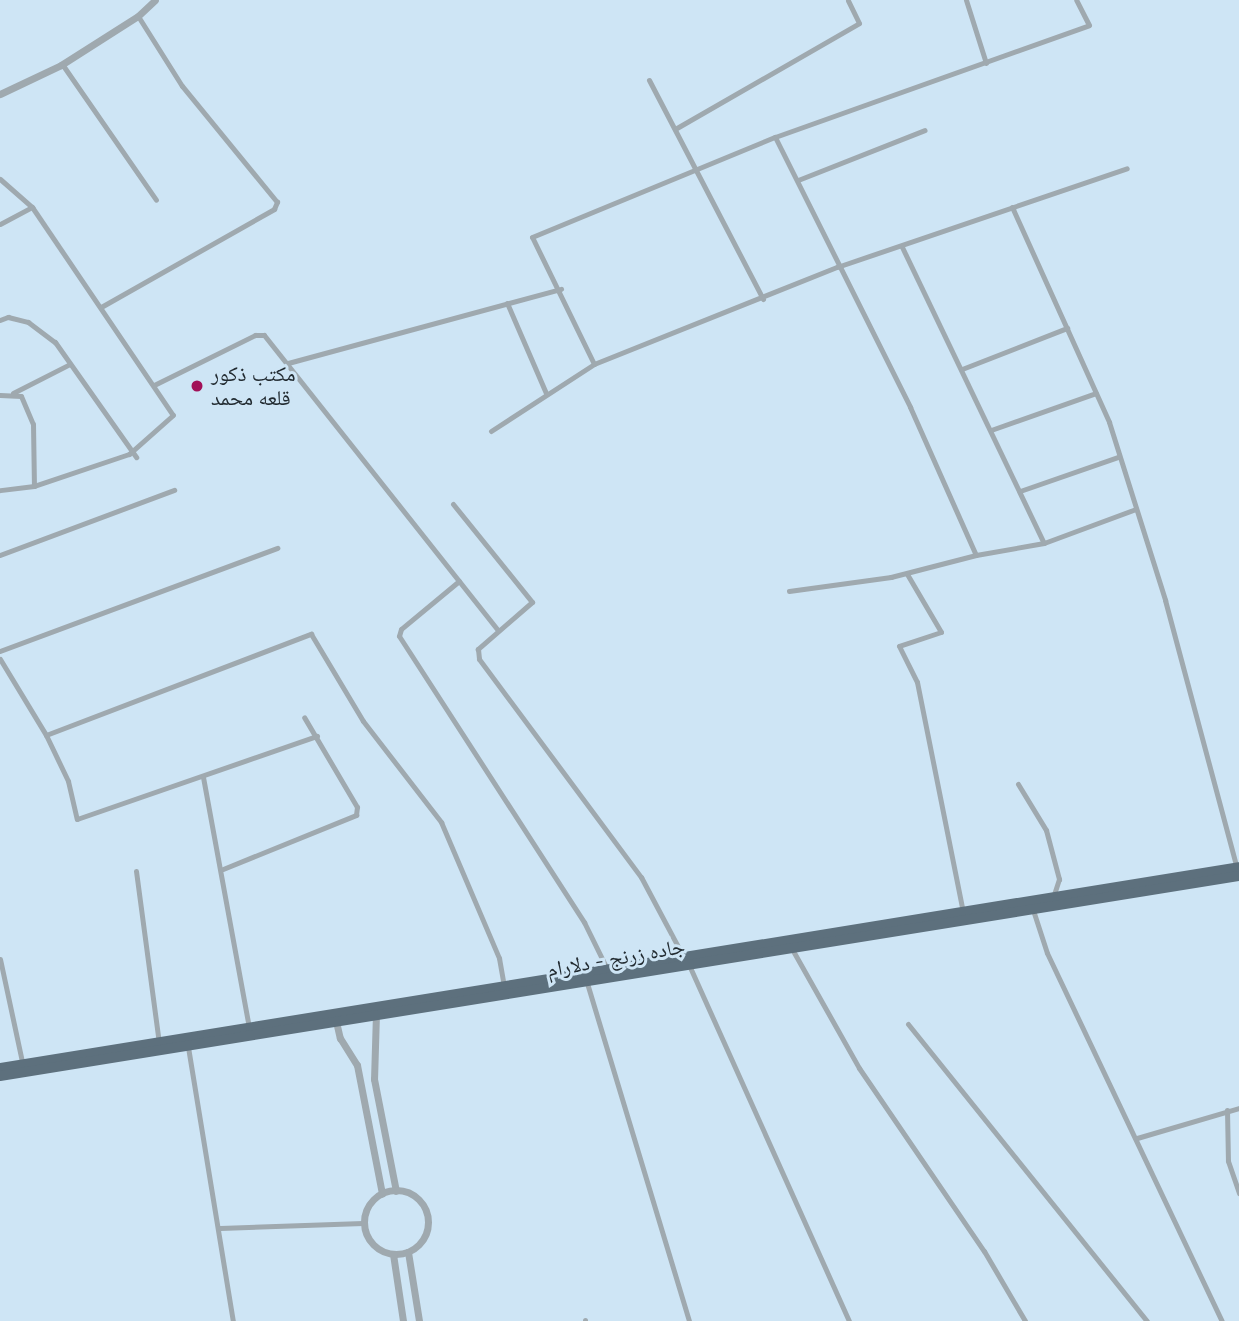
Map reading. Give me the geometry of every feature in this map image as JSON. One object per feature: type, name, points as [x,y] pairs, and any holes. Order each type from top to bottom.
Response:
[{"type":"highway","name":"جاده زرنج - دلارام","points":[[376,1012],[504,986],[608,974],[963,913],[1054,903],[1238,870]]},
{"type":"highway","name":"جاده زرنج - دلارام","points":[[686,960],[792,949],[1033,910],[1054,903]]},
{"type":"highway","name":"جاده زرنج - دلارام","points":[[0,1076],[23,1069],[159,1043],[249,1028],[587,983],[608,974]]},
{"type":"highway","name":"جاده زرنج - دلارام","points":[[0,1068],[23,1069],[188,1047],[335,1018]]},
{"type":"street","points":[[0,94],[62,64],[138,16],[155,0]]},
{"type":"street","points":[[675,130],[859,23],[848,0]]},
{"type":"street","points":[[966,0],[986,63]]},
{"type":"street","points":[[594,364],[561,289],[532,237],[634,191],[695,173],[775,137],[1089,25],[1076,0]]},
{"type":"street","points":[[101,307],[274,209],[277,202],[182,86],[138,16]]},
{"type":"street","points":[[62,64],[156,200]]},
{"type":"street","points":[[649,80],[695,173],[712,196],[763,299]]},
{"type":"street","points":[[798,180],[925,131]]},
{"type":"street","points":[[775,137],[910,407],[976,555]]},
{"type":"street","points":[[491,431],[594,364],[838,267],[1126,168]]},
{"type":"street","points":[[0,179],[32,207],[173,415],[133,450],[34,486],[0,490]]},
{"type":"street","points":[[1012,206],[1096,393],[1136,509],[1238,870]]},
{"type":"street","points":[[0,224],[32,207]]},
{"type":"street","points":[[902,247],[1044,543]]},
{"type":"street","points":[[288,363],[561,289]]},
{"type":"street","points":[[507,303],[546,393]]},
{"type":"street","points":[[0,320],[8,317],[29,322],[55,342],[68,365],[136,457]]},
{"type":"street","points":[[962,369],[1067,328]]},
{"type":"street","points":[[154,385],[260,333],[288,363],[498,630]]},
{"type":"street","points":[[0,395],[13,393],[68,365]]},
{"type":"street","points":[[13,393],[21,396],[33,424],[34,486]]},
{"type":"street","points":[[991,430],[1096,393]]},
{"type":"street","points":[[1020,491],[1118,457]]},
{"type":"street","points":[[0,555],[174,490]]},
{"type":"street","points":[[453,504],[532,602],[478,649],[479,660],[641,877],[686,960],[849,1321]]},
{"type":"street","points":[[789,591],[907,573],[976,555],[1044,543],[1136,509]]},
{"type":"street","points":[[0,651],[277,548]]},
{"type":"street","points":[[907,573],[941,632],[899,646],[917,682],[963,913]]},
{"type":"street","points":[[458,581],[401,629],[399,636],[584,922],[608,974]]},
{"type":"street","points":[[46,735],[311,634],[363,721],[441,822],[499,958],[504,986]]},
{"type":"street","points":[[0,659],[46,735],[68,781],[77,820],[317,736]]},
{"type":"street","points":[[223,869],[356,814],[357,807],[304,717]]},
{"type":"street","points":[[204,777],[223,869],[249,1028]]},
{"type":"street","points":[[1018,784],[1046,830],[1059,879],[1054,903]]},
{"type":"street","points":[[136,871],[159,1043]]},
{"type":"street","points":[[1033,910],[1047,953],[1222,1321]]},
{"type":"street","points":[[792,949],[859,1068],[984,1251],[1025,1321]]},
{"type":"street","points":[[0,960],[23,1069]]},
{"type":"street","points":[[587,983],[689,1321]]},
{"type":"street","points":[[376,1012],[374,1079],[396,1191]]},
{"type":"street","points":[[335,1018],[357,1065],[382,1194]]},
{"type":"street","points":[[908,1024],[1147,1321]]},
{"type":"street","points":[[188,1047],[220,1228],[233,1321]]},
{"type":"street","points":[[1137,1138],[1239,1108]]},
{"type":"street","points":[[1227,1110],[1239,1193]]},
{"type":"street","points":[[396,1191],[419,1200],[427,1213],[427,1229],[421,1243],[408,1252],[393,1254],[373,1244],[363,1223],[366,1208],[382,1194],[396,1191]]},
{"type":"street","points":[[220,1228],[363,1223]]},
{"type":"street","points":[[408,1252],[419,1321]]},
{"type":"street","points":[[393,1254],[403,1321]]},
{"type":"place","name":"مکتب ذکور قلعه محمد","points":[[197,386]]}]
